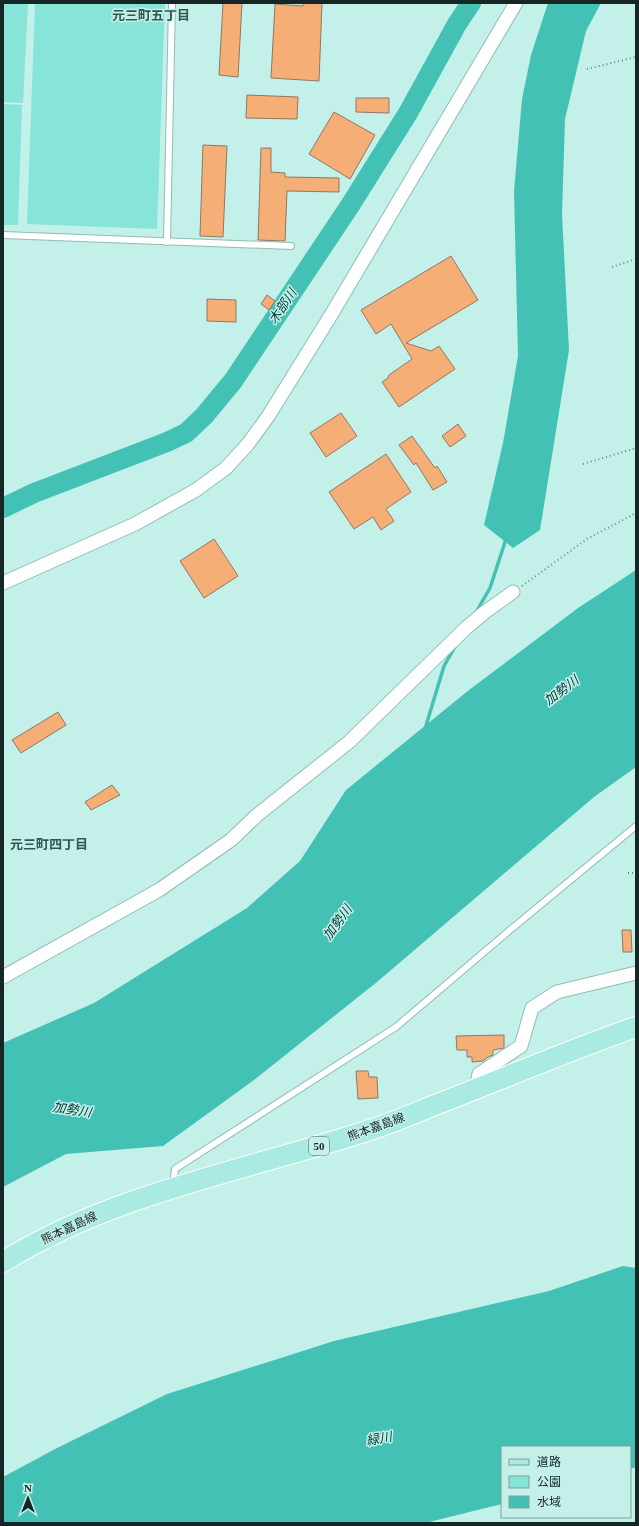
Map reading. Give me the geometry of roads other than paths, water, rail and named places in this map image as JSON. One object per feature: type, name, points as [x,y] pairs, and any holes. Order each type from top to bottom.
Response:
[{"type":"main road","name":"熊本嘉島線","points":[[3,1262],[53,1234],[88,1218],[173,1188],[297,1153],[375,1128],[636,1027]]},
{"type":"street","points":[[3,583],[135,524],[196,490],[226,468],[248,444],[269,414],[331,315],[516,3]]},
{"type":"street","points":[[3,977],[159,890],[231,840],[256,816],[348,742],[466,628],[513,592]]},
{"type":"street","points":[[476,1089],[479,1074],[521,1046],[532,1008],[557,992],[636,973]]},
{"type":"lane","points":[[167,242],[172,3]]},
{"type":"lane","points":[[3,235],[291,246]]},
{"type":"lane","points":[[173,1188],[175,1169],[396,1027],[636,826]]},
{"type":"water","points":[[548,3],[601,3],[586,31],[565,119],[562,214],[569,350],[540,530],[513,548],[484,525],[503,443],[518,356],[514,191],[522,99],[531,55]]},
{"type":"water","name":"加勢川","points":[[636,570],[636,767],[594,797],[377,982],[254,1080],[163,1146],[66,1154],[3,1187],[3,1043],[94,1003],[247,908],[300,861],[346,790],[469,690],[578,608]]},
{"type":"water","name":"緑川","points":[[623,1266],[636,1268],[636,1467],[631,1469],[631,1446],[501,1446],[501,1504],[425,1523],[3,1523],[3,1477],[57,1448],[167,1394],[334,1341],[549,1291]]},
{"type":"waterway","name":"木部川","points":[[3,508],[34,493],[167,442],[186,433],[204,416],[233,381],[351,204],[408,113],[457,24],[471,3]]},
{"type":"waterway","points":[[475,614],[490,588],[506,539]]},
{"type":"waterway","points":[[425,729],[444,666],[456,645]]},
{"type":"district","name":"元三町五丁目","points":[[151,15]]},
{"type":"district","name":"元三町四丁目","points":[[49,844]]}]
